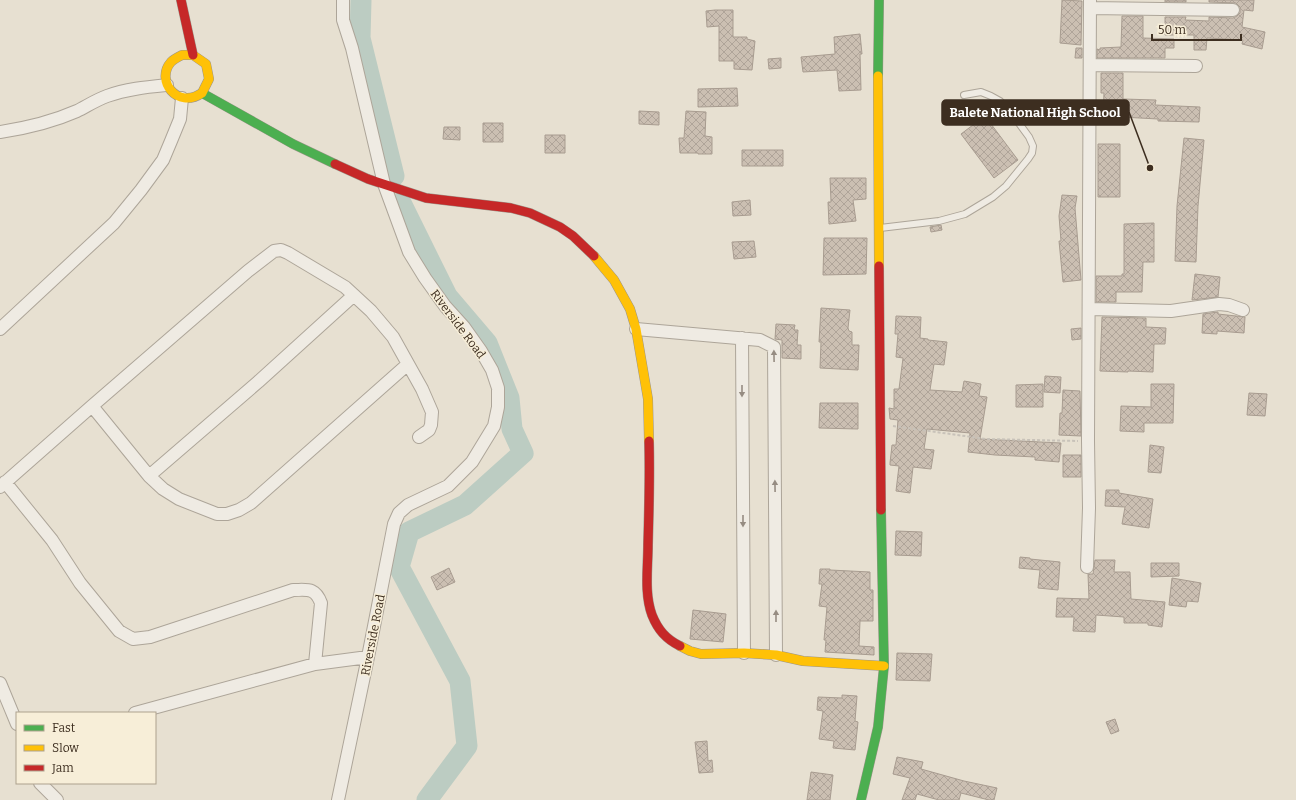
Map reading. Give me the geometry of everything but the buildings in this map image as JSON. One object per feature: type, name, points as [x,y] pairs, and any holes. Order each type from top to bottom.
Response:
[{"type":"street","points":[[181,0],[193,55]]},
{"type":"street","name":"Riverside Road","points":[[338,800],[394,524],[399,513],[408,505],[448,486],[472,462],[494,426],[498,407],[498,388],[492,370],[464,327],[445,306],[424,278],[410,252],[384,184],[352,48],[343,20],[343,0]]},
{"type":"street","points":[[860,800],[878,727],[884,666],[878,228],[879,0]]},
{"type":"street","points":[[1087,566],[1089,508],[1090,4],[1233,10]]},
{"type":"street","points":[[182,55],[193,55],[206,64],[209,79],[202,93],[192,98],[182,98],[172,92],[167,85],[166,71],[172,61],[182,55]]},
{"type":"street","points":[[1090,64],[1196,66]]},
{"type":"street","points":[[0,132],[27,128],[53,121],[107,96],[125,91],[167,85]]},
{"type":"street","points":[[202,93],[293,144],[368,179],[426,198],[511,208],[530,213],[560,227],[573,236],[587,248],[614,280],[630,309],[636,329],[648,399],[650,469],[648,589],[652,615],[662,634],[670,641],[690,651],[701,654],[744,653],[776,656],[803,661],[884,666]]},
{"type":"street","points":[[0,329],[114,222],[137,196],[163,160],[180,119],[182,98]]},
{"type":"street","points":[[315,664],[320,602],[318,595],[312,591],[293,590],[150,637],[133,639],[119,631],[80,583],[52,540],[3,484],[248,271],[274,251],[281,250],[345,288],[371,311],[393,337],[422,389],[432,412],[432,425],[429,430],[419,437]]},
{"type":"street","points":[[148,476],[258,382],[354,295]]},
{"type":"street","points":[[1089,309],[1171,311],[1219,304],[1229,305],[1243,310]]},
{"type":"street","points":[[636,329],[760,340],[774,347],[776,656]]},
{"type":"street","points":[[742,338],[744,653]]},
{"type":"street","points":[[92,406],[148,476],[163,489],[208,511],[217,514],[227,514],[239,510],[251,503],[408,364]]},
{"type":"street","points":[[138,712],[315,664],[368,657]]},
{"type":"street","points":[[0,683],[16,722]]},
{"type":"street","points":[[41,784],[57,800]]},
{"type":"lane","points":[[878,228],[939,221],[964,214],[1006,186],[1032,153],[1033,146],[1029,137],[1013,115],[1000,101],[981,92],[964,95]]},
{"type":"path","points":[[880,424],[986,439],[1088,441]]},
{"type":"waterway","points":[[361,0],[360,38],[394,176]]},
{"type":"waterway","points":[[401,203],[447,296],[487,343],[509,398],[512,429],[523,453],[465,505],[409,532],[399,567],[460,681],[467,746],[427,800]]},
{"type":"traffic: fast","points":[[878,76],[879,0]]},
{"type":"traffic: fast","points":[[202,93],[293,144],[335,164]]},
{"type":"traffic: fast","points":[[861,800],[878,727],[884,666],[881,510]]},
{"type":"traffic: slow","points":[[182,55],[193,55],[206,64],[209,79],[202,93],[193,97],[184,98],[177,95],[171,91],[167,84],[167,69],[171,62],[182,55]]},
{"type":"traffic: slow","points":[[878,76],[879,266]]},
{"type":"traffic: slow","points":[[594,256],[614,280],[630,309],[636,329],[648,399],[649,441]]},
{"type":"traffic: slow","points":[[680,646],[701,654],[744,653],[776,655],[803,661],[884,666]]},
{"type":"traffic: jam","points":[[181,0],[193,55]]},
{"type":"traffic: jam","points":[[335,164],[368,179],[426,198],[511,208],[530,213],[560,227],[573,236],[594,256]]},
{"type":"traffic: jam","points":[[879,266],[881,510]]},
{"type":"traffic: jam","points":[[649,441],[648,598],[652,615],[660,630],[680,646]]},
{"type":"place","name":"Balete National High School","points":[[1150,168]]}]
